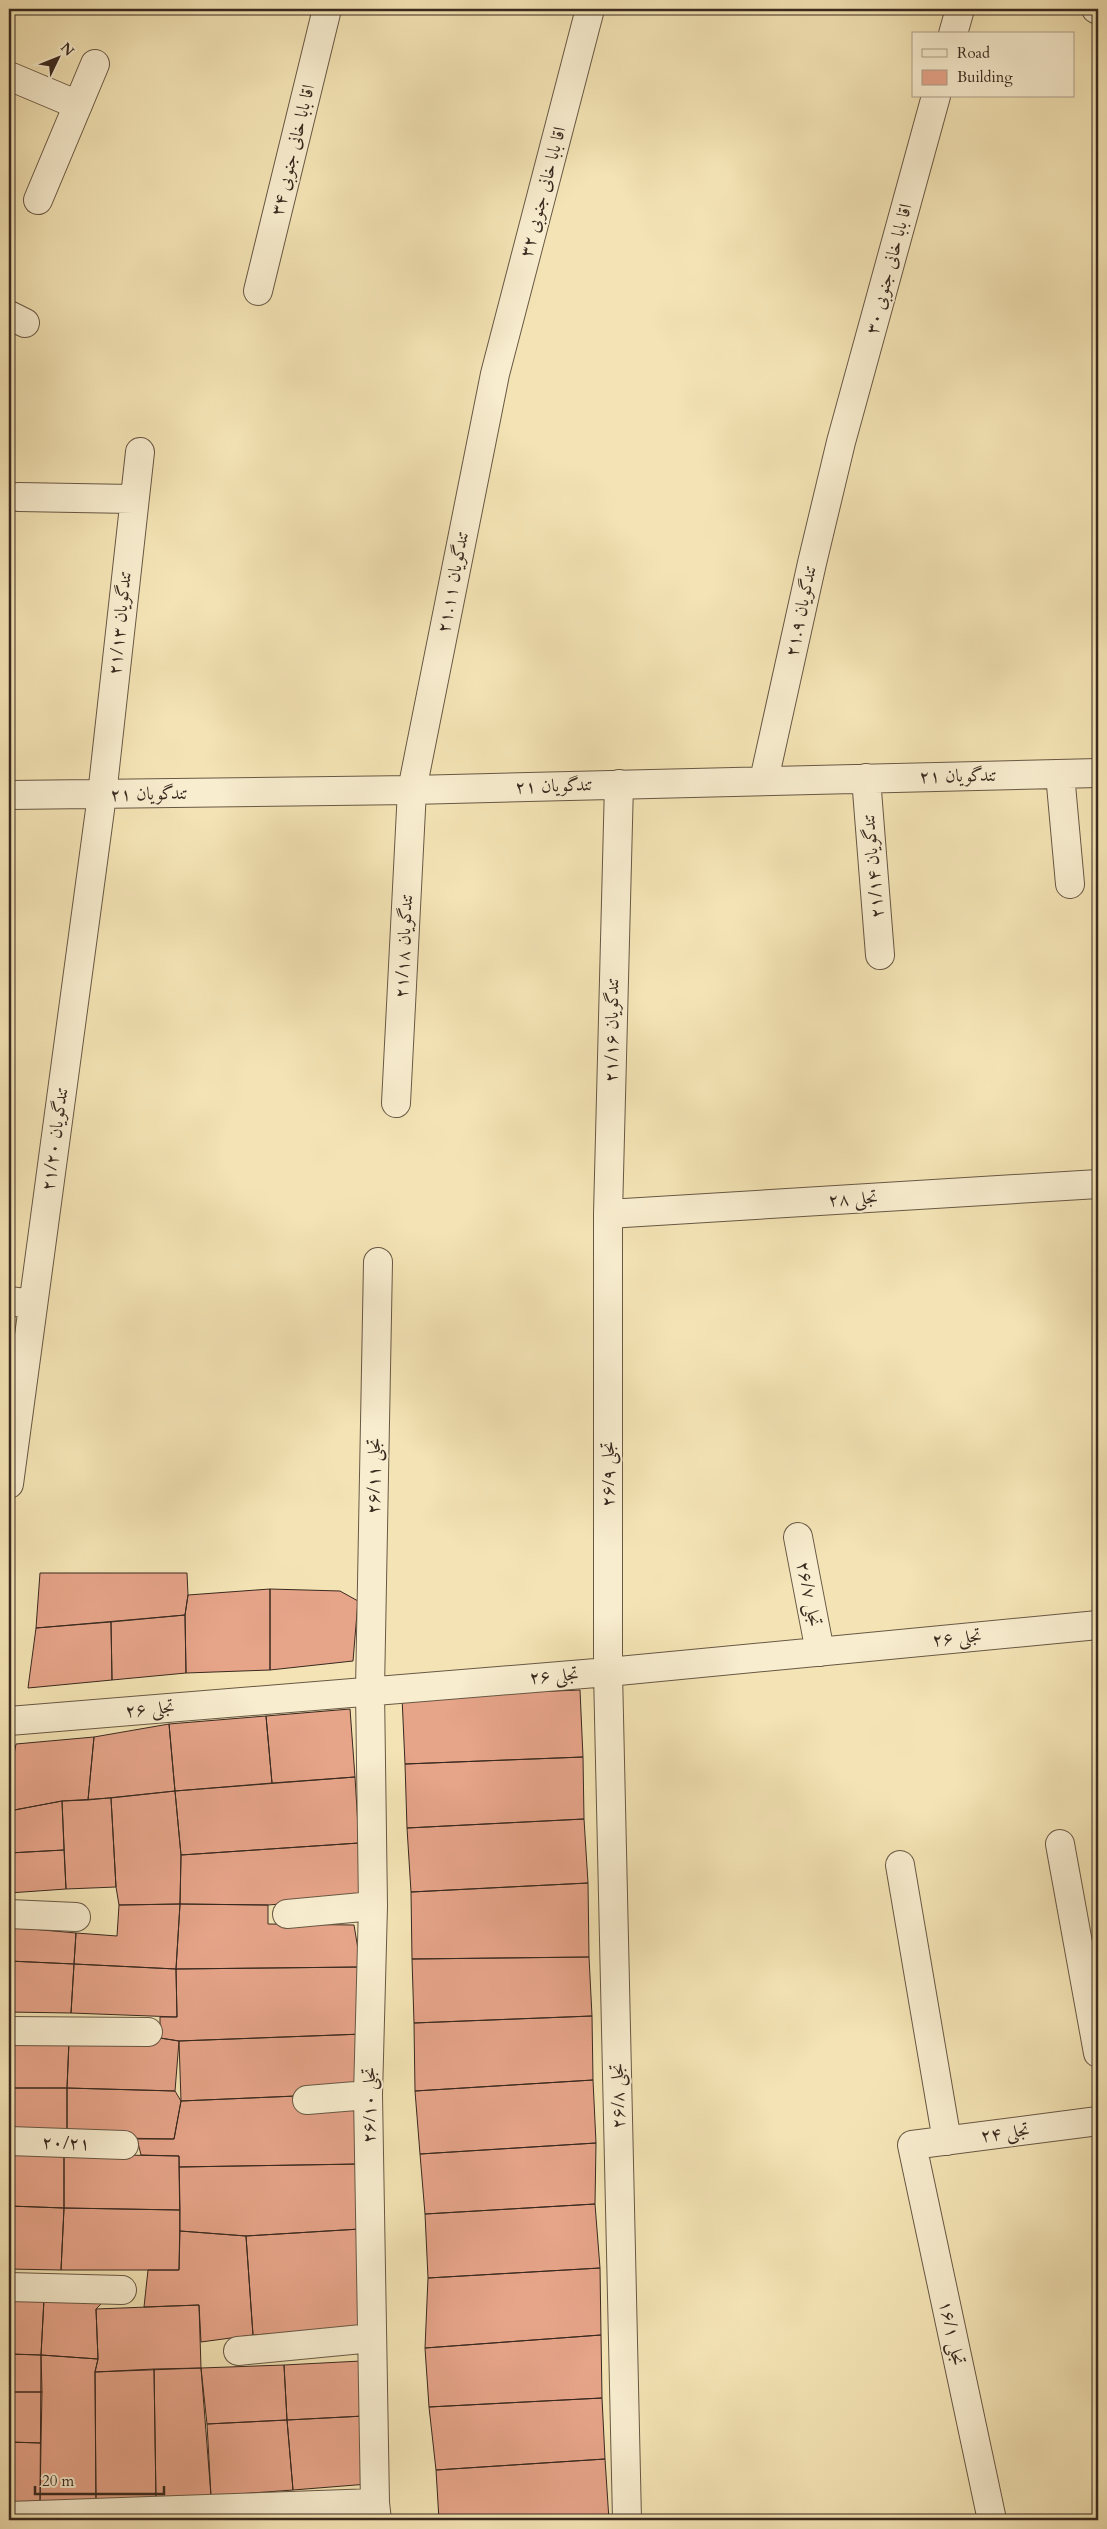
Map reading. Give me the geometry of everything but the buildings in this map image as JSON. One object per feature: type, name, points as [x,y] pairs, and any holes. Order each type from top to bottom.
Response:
[{"type":"street","name":"۳۴ اقا بابا خانی جنوبی","points":[[258,291],[327,9]]},
{"type":"street","name":"۳۲ اقا بابا خانی جنوبی","points":[[495,374],[590,9]]},
{"type":"street","points":[[954,32],[960,9]]},
{"type":"street","points":[[38,200],[95,64]]},
{"type":"street","points":[[9,76],[78,104]]},
{"type":"street","name":"۳۰ اقا بابا خانی جنوبی","points":[[842,442],[935,98]]},
{"type":"street","name":"۲۱.۱۱ تندگویان","points":[[412,790],[495,374]]},
{"type":"street","name":"۲۱.۹ تندگویان","points":[[764,780],[812,563],[842,442]]},
{"type":"street","name":"۲۱/۱۳ تندگویان","points":[[102,795],[133,499],[140,452]]},
{"type":"street","points":[[18,497],[133,499]]},
{"type":"street","name":"۲۱ تندگویان","points":[[9,795],[412,790],[1098,773]]},
{"type":"street","points":[[1060,774],[1070,884]]},
{"type":"street","name":"۲۱/۱۴ تندگویان","points":[[866,778],[880,955]]},
{"type":"street","name":"۲۱/۱۶ تندگویان","points":[[608,1276],[619,784]]},
{"type":"street","name":"۲۱/۱۸ تندگویان","points":[[396,1103],[412,790]]},
{"type":"street","name":"۲۱/۲۰ تندگویان","points":[[9,1484],[21,1302],[102,795]]},
{"type":"street","name":"۲۸ تجلی","points":[[608,1214],[1098,1184]]},
{"type":"street","name":"۲۶/۱۱ تجلی","points":[[370,1690],[378,1262]]},
{"type":"street","name":"۲۶/۹ تجلی","points":[[608,1276],[608,1672]]},
{"type":"street","name":"۲۶/۷ تجلی","points":[[798,1537],[820,1652]]},
{"type":"street","name":"۲۶ تجلی","points":[[9,1721],[608,1672],[1098,1625]]},
{"type":"street","name":"۲۶/۸ تجلی","points":[[608,1672],[627,2520]]},
{"type":"street","name":"۲۶/۱۰ تجلی","points":[[370,1690],[373,1906],[368,2096],[376,2512]]},
{"type":"street","points":[[1060,1844],[1098,2053]]},
{"type":"street","points":[[900,1865],[947,2141]]},
{"type":"street","points":[[287,1914],[373,1906]]},
{"type":"street","points":[[9,1914],[76,1918]]},
{"type":"street","points":[[9,2031],[148,2032]]},
{"type":"street","points":[[307,2100],[368,2096]]},
{"type":"street","name":"۲۴ تجلی","points":[[912,2145],[1098,2122]]},
{"type":"street","name":"۲۰/۲۱","points":[[9,2141],[124,2145]]},
{"type":"street","name":"۱۶/۱ تجلی","points":[[912,2145],[992,2520]]},
{"type":"street","points":[[9,2287],[122,2290]]},
{"type":"street","points":[[238,2351],[372,2338]]},
{"type":"street","points":[[9,2516],[376,2512]]}]
